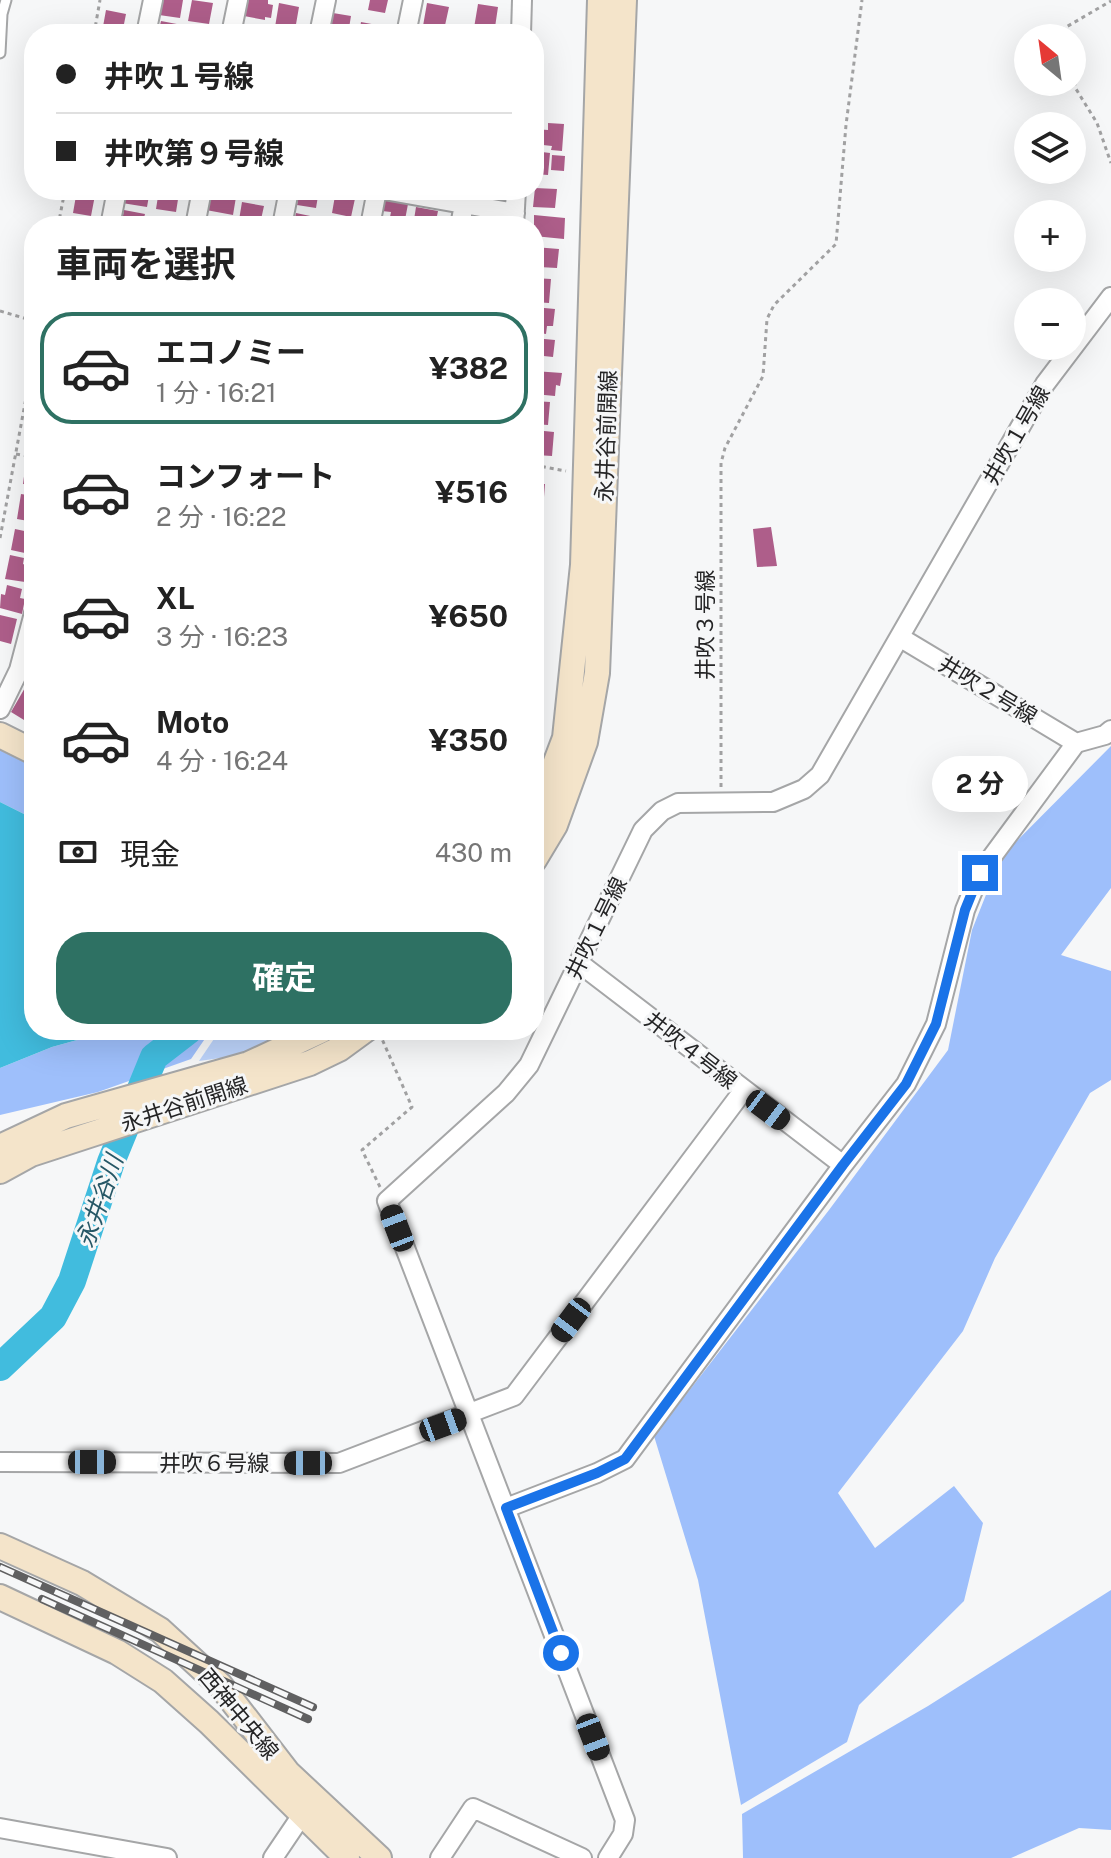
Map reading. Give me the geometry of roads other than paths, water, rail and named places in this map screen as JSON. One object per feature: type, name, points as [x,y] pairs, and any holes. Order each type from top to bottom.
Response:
[{"type":"street","points":[[148,24],[153,0]]},
{"type":"street","points":[[233,24],[238,0]]},
{"type":"street","points":[[321,24],[326,0]]},
{"type":"street","points":[[408,24],[413,0]]},
{"type":"street","points":[[521,24],[522,0]]},
{"type":"street","name":"永井谷前開線","points":[[544,794],[565,738],[583,565],[600,0]]},
{"type":"street","name":"永井谷前開線","points":[[544,843],[555,825],[585,742],[597,673],[624,0]]},
{"type":"street","points":[[441,200],[502,216]]},
{"type":"street","points":[[462,216],[464,204]]},
{"type":"street","name":"井吹１号線","points":[[544,1034],[643,830],[662,811],[678,803],[773,802],[804,789],[820,775],[1045,384],[1111,297]]},
{"type":"street","name":"井吹２号線","points":[[901,638],[1076,743]]},
{"type":"street","points":[[0,709],[24,678]]},
{"type":"street","points":[[506,1508],[625,1459],[906,1084],[936,1024],[965,910],[980,873],[1076,743],[1105,735],[1111,730]]},
{"type":"street","points":[[0,735],[24,747]]},
{"type":"street","name":"井吹４号線","points":[[579,963],[843,1165]]},
{"type":"street","name":"永井谷前開線","points":[[0,1147],[66,1116],[249,1064],[301,1040]]},
{"type":"street","name":"永井谷前開線","points":[[0,1171],[31,1154],[310,1063],[333,1040]]},
{"type":"street","name":"井吹１号線","points":[[469,1415],[387,1201],[506,1093],[529,1065],[541,1040]]},
{"type":"street","name":"井吹６号線","points":[[0,1462],[339,1463],[514,1396],[743,1091]]},
{"type":"street","points":[[469,1415],[625,1820],[623,1834],[608,1858]]},
{"type":"street","name":"西神中央線","points":[[0,1546],[82,1583],[160,1630],[220,1685],[288,1773],[379,1858]]},
{"type":"street","name":"西神中央線","points":[[0,1597],[76,1631],[163,1681],[347,1858]]},
{"type":"street","points":[[440,1858],[473,1808],[582,1858]]},
{"type":"street","points":[[273,1858],[302,1815]]},
{"type":"street","points":[[0,1828],[167,1858]]},
{"type":"lane","points":[[0,53],[6,0]]},
{"type":"waterway","name":"永井谷川","points":[[0,1367],[53,1317],[72,1281],[111,1162],[154,1057],[176,1040]]},
{"type":"railway","points":[[0,1567],[313,1707]]},
{"type":"railway","points":[[42,1599],[308,1719]]}]
